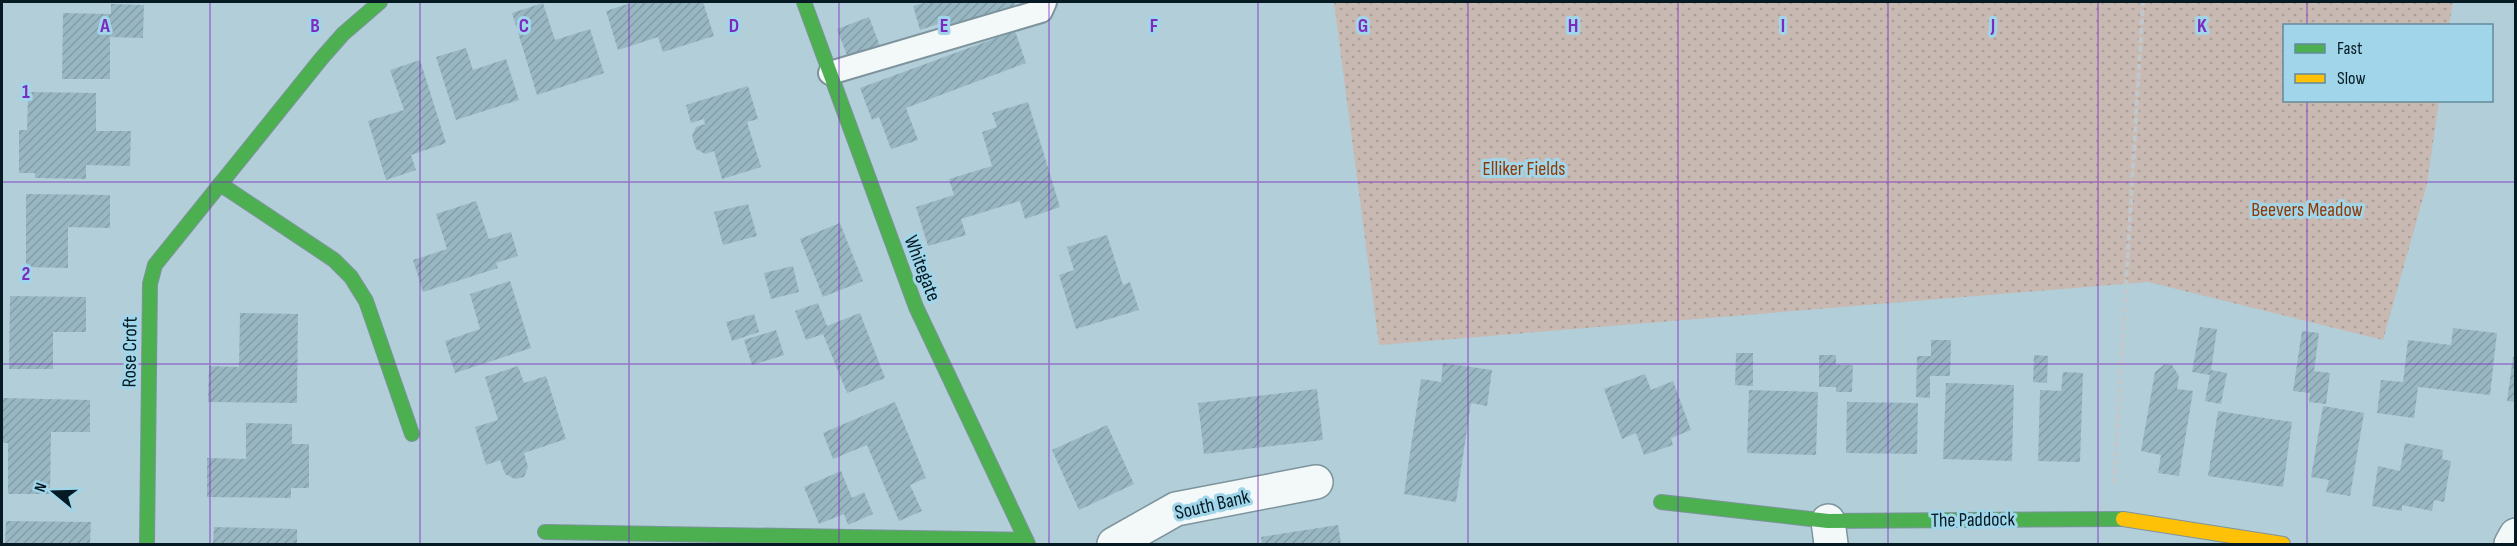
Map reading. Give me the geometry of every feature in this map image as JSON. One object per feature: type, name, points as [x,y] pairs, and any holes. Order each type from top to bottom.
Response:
[{"type":"street","name":"Rose Croft","points":[[147,544],[150,284],[155,265],[321,59],[343,34],[380,2]]},
{"type":"street","name":"Whitegate","points":[[545,532],[1027,542],[916,307],[804,2]]},
{"type":"street","points":[[220,184],[334,260],[351,277],[366,301],[412,434]]},
{"type":"street","name":"South Bank","points":[[1114,544],[1176,509],[1316,482]]},
{"type":"street","name":"The Paddock","points":[[1661,502],[1829,533],[2112,517],[2283,544]]},
{"type":"street","points":[[2511,544],[2516,535]]},
{"type":"lane","points":[[830,73],[1041,10],[1045,2]]},
{"type":"path","points":[[2112,517],[2144,2]]},
{"type":"green space","name":"Elliker Fields","points":[[1334,2],[2453,2],[2449,24],[2283,24],[2283,102],[2439,102],[2427,184],[2383,340],[2148,282],[1379,345]]},
{"type":"building","points":[[634,2],[703,2],[714,36],[663,52],[658,37],[618,50],[606,11]]},
{"type":"building","points":[[927,2],[1016,2],[1010,12],[950,31],[947,21],[920,30],[913,6]]},
{"type":"building","points":[[543,3],[555,40],[590,29],[604,73],[537,95],[512,13]]},
{"type":"building","points":[[111,4],[144,5],[143,38],[110,37],[110,79],[62,79],[63,13],[111,14]]},
{"type":"building","points":[[869,17],[880,46],[848,58],[837,29]]},
{"type":"building","points":[[1015,31],[1026,63],[906,108],[918,140],[891,149],[879,117],[872,120],[860,88]]},
{"type":"building","points":[[466,48],[473,70],[506,59],[519,100],[456,120],[436,57]]},
{"type":"building","points":[[420,60],[446,143],[411,155],[416,170],[386,180],[368,121],[404,110],[390,70]]},
{"type":"building","points":[[748,86],[758,119],[747,122],[761,167],[722,179],[714,151],[705,154],[696,149],[692,136],[696,127],[705,124],[704,119],[691,123],[686,105]]},
{"type":"building","points":[[28,92],[96,93],[96,131],[131,131],[130,166],[86,165],[86,179],[35,178],[35,173],[19,173],[19,130],[27,130]]},
{"type":"building","points":[[1028,102],[1060,207],[1025,219],[1020,201],[961,219],[966,235],[928,246],[916,207],[954,195],[949,179],[992,166],[982,132],[997,127],[992,113]]},
{"type":"building","points":[[26,194],[110,195],[110,228],[68,227],[68,268],[26,267]]},
{"type":"building","points":[[476,201],[489,239],[511,232],[518,256],[496,263],[498,268],[423,292],[413,260],[447,249],[436,214]]},
{"type":"building","points":[[748,204],[757,236],[723,245],[714,212]]},
{"type":"building","points":[[840,223],[863,281],[823,297],[800,239]]},
{"type":"building","points":[[1107,235],[1123,285],[1130,282],[1139,310],[1076,329],[1059,275],[1074,270],[1067,247]]},
{"type":"building","points":[[793,266],[799,292],[771,299],[764,273]]},
{"type":"building","points":[[510,281],[531,348],[455,373],[445,341],[480,329],[470,294]]},
{"type":"building","points":[[10,296],[86,297],[86,332],[53,332],[53,369],[9,369]]},
{"type":"building","points":[[818,303],[827,326],[860,313],[885,378],[847,393],[823,334],[806,340],[795,311]]},
{"type":"building","points":[[240,313],[298,314],[297,403],[208,402],[209,366],[239,367]]},
{"type":"building","points":[[754,314],[759,332],[732,341],[726,322]]},
{"type":"building","points":[[2200,327],[2217,329],[2211,370],[2227,373],[2221,404],[2205,401],[2210,375],[2192,372]]},
{"type":"building","points":[[2453,328],[2497,333],[2490,395],[2418,387],[2414,418],[2377,413],[2381,380],[2403,382],[2408,340],[2451,345]]},
{"type":"building","points":[[776,330],[784,355],[752,365],[744,340]]},
{"type":"building","points":[[2302,331],[2319,333],[2314,371],[2330,373],[2326,404],[2309,402],[2310,393],[2293,391]]},
{"type":"building","points":[[1931,340],[1951,340],[1950,376],[1930,376],[1930,398],[1916,397],[1917,356],[1931,356]]},
{"type":"building","points":[[1736,353],[1753,353],[1753,386],[1735,385]]},
{"type":"building","points":[[1819,355],[1836,355],[1836,365],[1853,365],[1852,392],[1836,392],[1836,387],[1819,387]]},
{"type":"building","points":[[2034,355],[2048,356],[2047,383],[2033,382]]},
{"type":"building","points":[[2513,357],[2516,357],[2516,402],[2507,401]]},
{"type":"building","points":[[1443,363],[1492,370],[1487,406],[1471,403],[1456,502],[1404,494],[1421,379],[1441,382]]},
{"type":"building","points":[[2165,364],[2172,365],[2179,376],[2177,389],[2193,391],[2179,476],[2158,473],[2161,455],[2141,451],[2155,372]]},
{"type":"building","points":[[518,366],[524,383],[546,376],[566,439],[524,453],[528,467],[524,477],[515,479],[505,474],[500,460],[486,465],[475,427],[498,420],[485,377]]},
{"type":"building","points":[[2063,372],[2083,373],[2080,462],[2038,461],[2040,390],[2061,391]]},
{"type":"building","points":[[1645,374],[1651,390],[1673,381],[1691,430],[1671,438],[1673,445],[1644,455],[1636,433],[1622,439],[1604,389]]},
{"type":"building","points":[[1946,383],[2014,385],[2012,461],[1943,459]]},
{"type":"building","points":[[1317,389],[1323,440],[1204,454],[1198,403]]},
{"type":"building","points":[[1749,390],[1818,392],[1816,455],[1747,453]]},
{"type":"building","points":[[2,398],[90,400],[90,432],[51,432],[50,494],[8,494],[8,443],[2,443]]},
{"type":"building","points":[[895,402],[926,478],[910,485],[922,511],[899,521],[867,445],[833,459],[823,433]]},
{"type":"building","points":[[1847,402],[1918,403],[1917,454],[1846,453]]},
{"type":"building","points":[[2323,406],[2364,413],[2350,496],[2326,492],[2329,480],[2311,477]]},
{"type":"building","points":[[2218,411],[2292,422],[2283,487],[2208,476]]},
{"type":"building","points":[[246,423],[292,424],[292,444],[309,444],[309,488],[291,488],[291,498],[207,497],[207,458],[246,459]]},
{"type":"building","points":[[1107,425],[1134,484],[1079,510],[1052,450]]},
{"type":"building","points":[[2405,443],[2443,450],[2442,459],[2451,461],[2444,502],[2434,500],[2432,511],[2402,505],[2402,511],[2372,506],[2378,466],[2400,471]]},
{"type":"building","points":[[841,471],[852,498],[864,492],[873,514],[848,525],[844,514],[819,524],[804,487]]},
{"type":"building","points":[[6,521],[91,522],[90,544],[5,544]]},
{"type":"building","points":[[1338,525],[1341,544],[1262,544],[1261,537]]},
{"type":"building","points":[[214,527],[297,529],[297,544],[213,544]]},
{"type":"traffic: fast","points":[[147,544],[150,284],[155,265],[321,59],[343,34],[380,2]]},
{"type":"traffic: fast","points":[[804,2],[916,307],[1028,544]]},
{"type":"traffic: fast","points":[[220,184],[334,260],[351,277],[366,301],[412,434]]},
{"type":"traffic: fast","points":[[1661,502],[1828,521],[2123,519]]},
{"type":"traffic: fast","points":[[545,532],[1026,540]]},
{"type":"traffic: slow","points":[[2123,519],[2283,544]]},
{"type":"park label","name":"Beevers Meadow","points":[[2307,209]]}]
